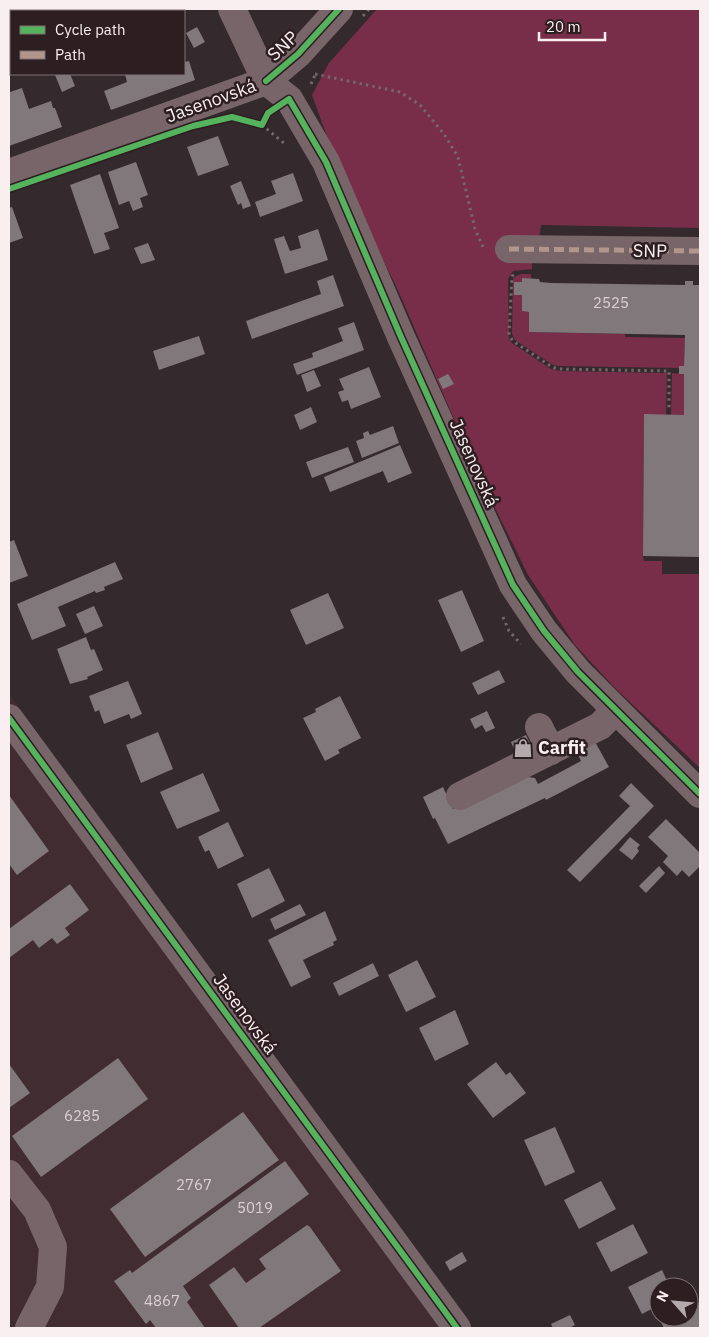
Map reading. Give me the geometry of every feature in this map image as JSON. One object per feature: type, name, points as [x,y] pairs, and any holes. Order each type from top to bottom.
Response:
[{"type":"street","points":[[232,9],[266,81]]},
{"type":"street","name":"SNP","points":[[266,81],[298,54],[339,9]]},
{"type":"street","name":"Jasenovská","points":[[9,173],[266,81],[289,99],[326,162],[401,337],[513,586],[578,672],[700,794]]},
{"type":"street","name":"SNP","points":[[498,252],[700,251]]},
{"type":"street","points":[[460,796],[600,726],[616,710]]},
{"type":"street","name":"Jasenovská","points":[[9,718],[457,1328]]},
{"type":"street","points":[[539,727],[551,752]]},
{"type":"street","points":[[9,1174],[37,1210],[53,1247],[50,1287],[29,1328]]},
{"type":"path","points":[[315,74],[400,92],[420,105],[444,134],[458,157],[475,229],[482,247],[498,252]]},
{"type":"path","points":[[254,123],[262,125],[268,114]]},
{"type":"path","points":[[511,290],[509,335],[513,341],[558,369],[669,371],[669,410]]},
{"type":"shaded area","points":[[377,9],[700,9],[700,228],[541,225],[539,239],[532,260],[532,269],[513,271],[508,279],[509,339],[512,343],[551,369],[560,371],[667,373],[666,415],[644,415],[643,556],[644,561],[662,561],[662,574],[700,574],[700,768],[615,688],[575,645],[528,575],[475,467],[397,288],[341,175],[312,95],[329,63]]},
{"type":"shaded area","points":[[521,274],[531,274],[531,279],[522,279],[514,295],[522,295],[522,311],[529,312],[529,332],[625,334],[625,337],[685,338],[684,366],[679,368],[553,365],[515,340],[512,334],[513,279]]},
{"type":"shaded area","points":[[672,373],[684,374],[684,415],[671,415]]},
{"type":"shaded area","points":[[9,693],[153,898],[473,1328],[9,1328]]},
{"type":"building","points":[[197,27],[205,42],[194,48],[186,33]]},
{"type":"building","points":[[189,61],[195,80],[111,110],[104,91],[127,82],[125,75],[185,75],[185,62]]},
{"type":"building","points":[[55,75],[70,75],[75,86],[62,92]]},
{"type":"building","points":[[22,88],[29,109],[51,101],[62,127],[9,146],[9,89],[10,92]]},
{"type":"building","points":[[218,136],[229,165],[198,176],[187,147]]},
{"type":"building","points":[[136,162],[148,195],[140,198],[143,207],[133,211],[129,201],[119,205],[108,172]]},
{"type":"building","points":[[293,173],[303,201],[260,217],[255,202],[276,194],[271,181]]},
{"type":"building","points":[[100,174],[119,228],[104,233],[110,249],[94,254],[70,185]]},
{"type":"building","points":[[241,181],[251,206],[243,209],[241,203],[238,205],[230,186]]},
{"type":"building","points":[[12,207],[23,238],[9,243],[9,208]]},
{"type":"building","points":[[318,229],[328,260],[285,274],[274,239],[284,236],[290,251],[301,248],[298,236]]},
{"type":"building","points":[[148,243],[155,260],[141,264],[134,248]]},
{"type":"building","points":[[333,275],[344,306],[252,339],[246,321],[321,294],[317,281]]},
{"type":"building","points":[[522,278],[539,279],[540,282],[551,283],[685,285],[685,281],[693,281],[693,285],[700,285],[700,557],[643,556],[644,414],[684,415],[684,374],[679,374],[679,366],[684,366],[685,335],[529,332],[529,312],[522,311],[522,295],[514,295],[514,282],[522,282]]},
{"type":"building","points":[[354,322],[364,350],[297,375],[293,364],[313,357],[312,353],[343,341],[338,328]]},
{"type":"building","points":[[199,336],[205,354],[159,370],[153,351]]},
{"type":"building","points":[[369,367],[381,397],[351,409],[348,400],[342,402],[338,392],[344,390],[339,379]]},
{"type":"building","points":[[314,370],[321,386],[307,392],[301,375]]},
{"type":"building","points":[[448,374],[454,384],[443,389],[438,379]]},
{"type":"building","points":[[311,407],[317,422],[300,430],[294,415]]},
{"type":"building","points":[[393,426],[399,443],[362,458],[356,441],[364,438],[363,433],[368,431],[370,435]]},
{"type":"building","points":[[400,445],[412,473],[388,483],[383,471],[330,492],[324,477]]},
{"type":"building","points":[[348,447],[354,462],[312,478],[306,462]]},
{"type":"building","points":[[14,540],[28,576],[9,583],[9,542]]},
{"type":"building","points":[[115,562],[123,579],[104,587],[105,590],[96,593],[95,591],[58,607],[66,626],[32,640],[17,604]]},
{"type":"building","points":[[462,590],[484,641],[461,652],[438,600]]},
{"type":"building","points":[[328,593],[344,628],[306,645],[290,610]]},
{"type":"building","points":[[94,606],[103,626],[85,634],[76,614]]},
{"type":"building","points":[[86,637],[91,650],[94,649],[103,670],[87,677],[88,679],[70,684],[57,649]]},
{"type":"building","points":[[499,670],[505,682],[478,695],[472,683]]},
{"type":"building","points":[[128,681],[142,714],[131,719],[129,714],[104,724],[99,710],[95,712],[89,696]]},
{"type":"building","points":[[340,696],[361,738],[338,750],[340,753],[325,761],[303,718],[316,712],[315,709]]},
{"type":"building","points":[[487,711],[495,728],[486,732],[482,725],[475,729],[470,719]]},
{"type":"building","points":[[158,732],[173,769],[141,783],[126,745]]},
{"type":"building","name":"Carfit","points":[[526,735],[535,754],[519,761],[511,742]]},
{"type":"building","points":[[594,740],[609,767],[546,800],[545,798],[448,844],[435,818],[433,819],[423,797],[443,787],[453,809],[522,776],[535,778],[538,784],[581,761],[576,750]]},
{"type":"building","points":[[203,773],[220,811],[177,829],[160,792]]},
{"type":"building","points":[[631,783],[654,806],[580,882],[567,870],[630,806],[619,796]]},
{"type":"building","points":[[9,795],[49,851],[17,875],[9,864]]},
{"type":"building","points":[[666,819],[700,853],[700,866],[689,877],[682,870],[677,876],[663,862],[668,856],[648,837]]},
{"type":"building","points":[[228,822],[244,856],[218,869],[209,850],[205,852],[198,837]]},
{"type":"building","points":[[630,837],[640,845],[637,848],[639,851],[632,860],[619,850]]},
{"type":"building","points":[[659,866],[665,873],[646,893],[639,886]]},
{"type":"building","points":[[269,868],[285,901],[252,918],[237,884]]},
{"type":"building","points":[[70,884],[89,910],[65,928],[70,935],[57,944],[52,938],[39,948],[33,940],[9,958],[9,929]]},
{"type":"building","points":[[300,904],[306,915],[275,930],[270,919]]},
{"type":"building","points":[[325,911],[337,940],[333,942],[334,945],[303,960],[311,977],[291,987],[268,940]]},
{"type":"building","points":[[417,960],[436,997],[406,1012],[388,975]]},
{"type":"building","points":[[373,963],[379,976],[339,996],[333,983]]},
{"type":"building","points":[[455,1010],[469,1044],[435,1061],[419,1028]]},
{"type":"building","points":[[118,1058],[148,1099],[41,1177],[12,1136]]},
{"type":"building","points":[[496,1062],[506,1075],[510,1072],[526,1093],[493,1118],[467,1084]]},
{"type":"building","points":[[9,1064],[30,1093],[9,1108]]},
{"type":"building","points":[[243,1112],[279,1160],[145,1257],[110,1209]]},
{"type":"building","points":[[555,1127],[575,1172],[545,1186],[524,1140]]},
{"type":"building","points":[[285,1161],[309,1194],[183,1286],[191,1298],[187,1302],[205,1328],[156,1328],[150,1320],[146,1324],[114,1281],[130,1270],[132,1273]]},
{"type":"building","points":[[601,1181],[616,1209],[579,1229],[564,1200]]},
{"type":"building","points":[[633,1224],[648,1253],[611,1272],[596,1243]]},
{"type":"building","points":[[307,1225],[341,1271],[259,1328],[239,1328],[209,1285],[234,1267],[246,1283],[266,1269],[259,1259]]},
{"type":"building","points":[[462,1252],[467,1261],[450,1271],[445,1262]]},
{"type":"building","points":[[662,1270],[665,1277],[649,1277],[649,1310],[642,1314],[628,1287]]},
{"type":"building","points":[[699,1304],[700,1328],[664,1328],[699,1327]]},
{"type":"building","points":[[570,1315],[575,1325],[569,1328],[553,1328],[551,1324]]},
{"type":"marked path","points":[[509,249],[700,251]]},
{"type":"cycle path","points":[[266,81],[298,54],[339,9]]},
{"type":"cycle path","points":[[9,189],[193,126],[232,117],[262,125],[268,113],[289,99],[326,162],[401,337],[513,585],[544,631],[578,672],[700,794]]},
{"type":"cycle path","points":[[9,718],[457,1328]]},
{"type":"place","name":"Carfit","points":[[523,748]]}]
